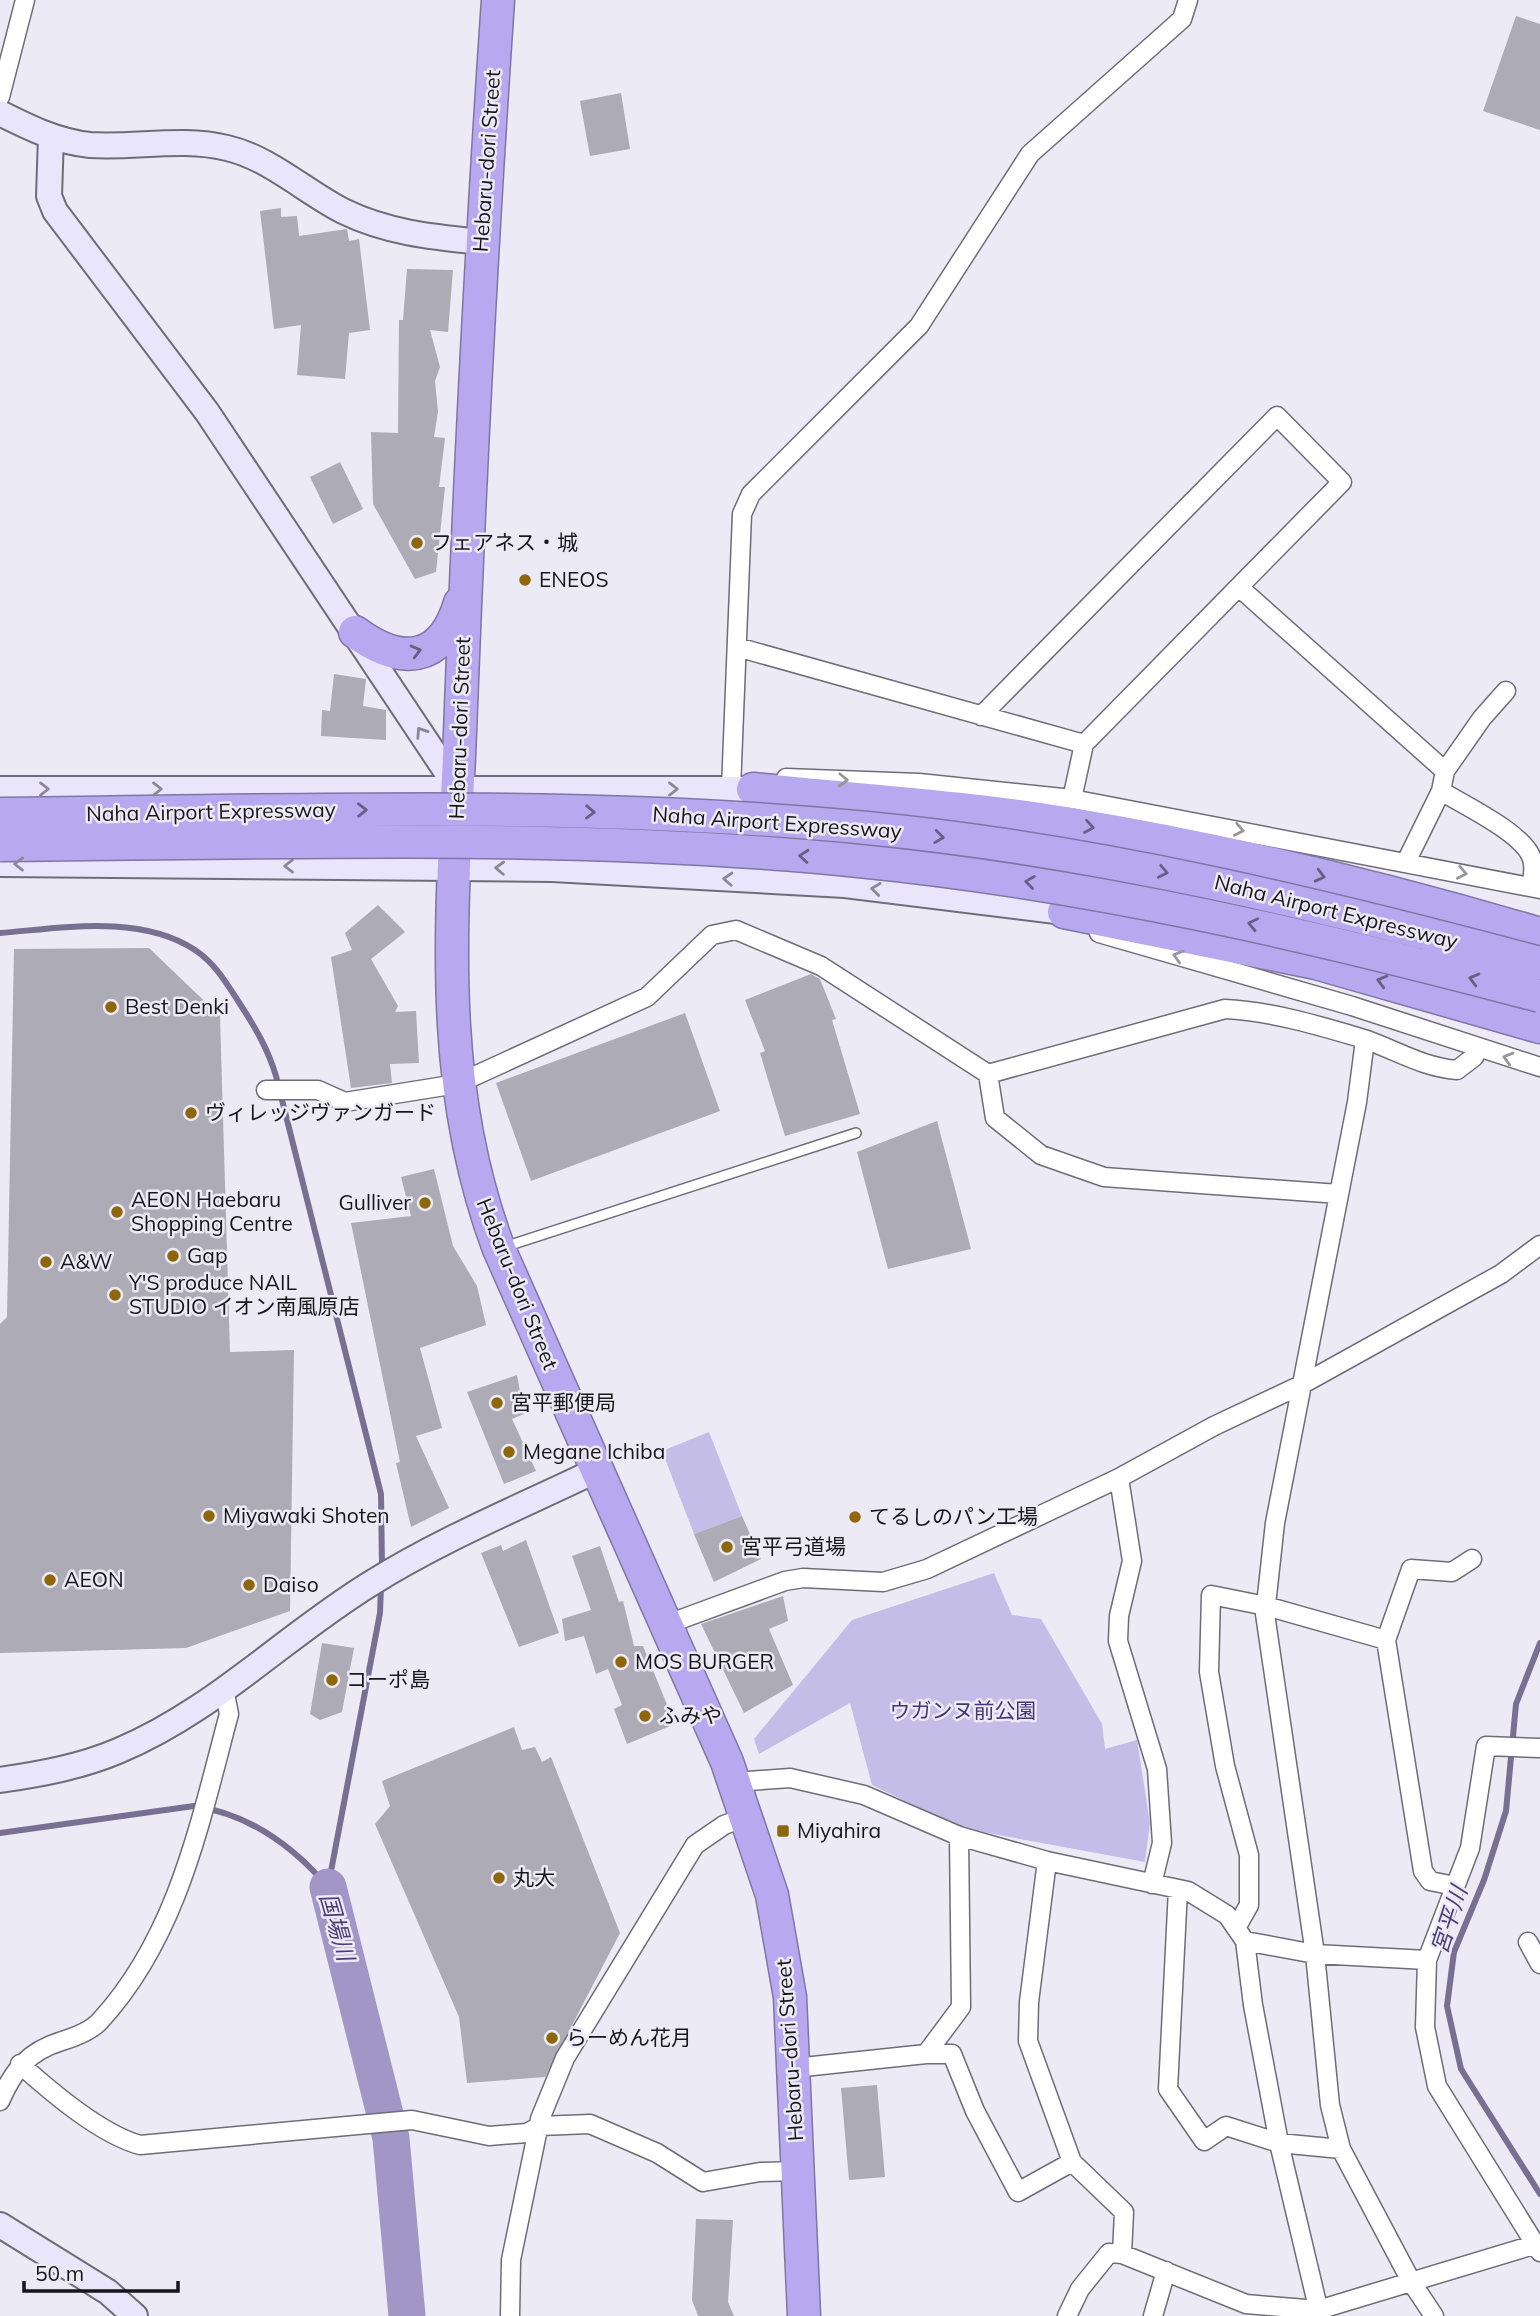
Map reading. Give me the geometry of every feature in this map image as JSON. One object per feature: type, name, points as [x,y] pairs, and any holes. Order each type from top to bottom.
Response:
[{"type":"highway","name":"Hebaru-dori Street","points":[[498,0],[464,589],[450,978],[457,1084],[474,1176],[499,1249],[735,1782],[772,1895],[790,1997],[804,2316]]},
{"type":"highway","points":[[355,632],[377,648],[413,654],[434,645],[453,626],[464,589]]},
{"type":"highway","points":[[742,789],[1062,822],[1254,860],[1439,904],[1540,934]]},
{"type":"highway","name":"Naha Airport Expressway","points":[[0,814],[407,810],[666,812],[871,828],[1080,856],[1196,878],[1362,916],[1540,963]]},
{"type":"highway","name":"Naha Airport Expressway","points":[[0,845],[412,842],[675,847],[860,861],[1060,887],[1204,913],[1353,946],[1540,996]]},
{"type":"highway","points":[[1064,912],[1316,963],[1529,1024]]},
{"type":"street","points":[[0,97],[25,0]]},
{"type":"street","points":[[742,789],[737,648],[742,514],[751,494],[919,327],[1030,154],[1182,19],[1188,0]]},
{"type":"street","points":[[0,113],[51,136],[88,145],[181,142],[230,148],[254,157],[341,210],[374,225],[415,234],[482,242]]},
{"type":"street","points":[[51,136],[49,196],[55,211],[208,412],[458,789]]},
{"type":"street","points":[[981,716],[1277,416],[1342,482],[1084,744],[1072,799]]},
{"type":"street","points":[[1240,588],[1446,771]]},
{"type":"street","points":[[737,648],[1084,744]]},
{"type":"street","points":[[1406,862],[1441,791],[1446,771],[1482,718],[1506,691]]},
{"type":"street","points":[[0,789],[742,789],[780,778],[919,783],[1072,799],[1536,887],[1532,857],[1526,847],[1512,835],[1441,791]]},
{"type":"street","points":[[0,864],[456,867],[845,885],[1064,912],[1083,929],[1352,1006],[1477,1049],[1540,1067]]},
{"type":"street","points":[[270,1089],[318,1090],[345,1102],[457,1084],[647,997],[712,935],[736,930],[821,966],[988,1074],[995,1118],[1041,1155],[1104,1177],[1339,1194]]},
{"type":"street","points":[[988,1074],[1225,1009],[1248,1010],[1365,1040],[1432,1068],[1457,1070],[1474,1057],[1477,1049]]},
{"type":"street","points":[[1365,1040],[1339,1194],[1275,1523],[1266,1606],[1315,1954],[1330,2105],[1341,2149],[1412,2283],[1434,2316]]},
{"type":"street","points":[[665,1625],[785,1581],[803,1578],[883,1582],[927,1569],[1119,1478],[1214,1426],[1301,1385],[1501,1274],[1540,1245]]},
{"type":"street","points":[[0,1780],[46,1773],[118,1752],[165,1728],[224,1689],[367,1585],[427,1550],[597,1470]]},
{"type":"street","points":[[1119,1478],[1132,1561],[1119,1616],[1118,1642],[1158,1781],[1162,1843],[1152,1884]]},
{"type":"street","points":[[1455,1886],[1430,1881],[1423,1871],[1386,1640],[1411,1569],[1452,1572],[1472,1559]]},
{"type":"street","points":[[1240,1935],[1249,1905],[1249,1854],[1225,1766],[1209,1672],[1211,1595],[1266,1606],[1386,1640]]},
{"type":"street","points":[[0,2101],[12,2073],[20,2064],[46,2046],[77,2036],[98,2023],[161,1934],[183,1881],[229,1714],[224,1689]]},
{"type":"street","points":[[1067,2316],[1080,2289],[1109,2253],[1122,2254],[1166,2271],[1246,2310],[1319,2313],[1538,2247],[1437,2086],[1425,2027],[1427,1960],[1470,1848],[1486,1746],[1532,1748]]},
{"type":"street","points":[[735,1782],[790,1778],[864,1795],[959,1836],[1047,1861],[1188,1891],[1227,1915],[1240,1935],[1279,2143],[1319,2313]]},
{"type":"street","points":[[510,2316],[511,2260],[540,2126],[565,2058],[695,1845],[724,1825],[748,1816]]},
{"type":"street","points":[[926,2054],[961,2007],[959,1836]]},
{"type":"street","points":[[1047,1861],[1029,2002],[1028,2041],[1072,2162],[1124,2211],[1122,2254]]},
{"type":"street","points":[[1178,1889],[1168,2090],[1204,2141],[1226,2126],[1279,2143],[1341,2149]]},
{"type":"street","points":[[1240,1935],[1315,1954],[1427,1960]]},
{"type":"street","points":[[1528,1942],[1540,1964]]},
{"type":"street","points":[[794,2068],[926,2054],[952,2054],[975,2111],[1018,2192],[1072,2162]]},
{"type":"street","points":[[20,2064],[67,2103],[118,2136],[141,2145],[412,2120],[489,2136],[527,2133],[540,2126],[590,2124],[657,2153],[703,2182],[760,2172],[798,2171]]},
{"type":"street","points":[[0,2225],[83,2276],[135,2316]]},
{"type":"street","points":[[1153,2316],[1166,2271]]},
{"type":"lane","points":[[499,1249],[856,1133]]},
{"type":"green space","points":[[709,1432],[742,1516],[694,1534],[662,1451]]},
{"type":"green space","name":"ウガンヌ前公園","points":[[994,1573],[1012,1615],[1041,1619],[1102,1724],[1105,1749],[1137,1740],[1150,1823],[1145,1862],[961,1828],[872,1785],[850,1703],[759,1754],[754,1739],[852,1620]]},
{"type":"building","points":[[1516,16],[1540,24],[1540,130],[1483,111]]},
{"type":"building","points":[[621,93],[630,149],[590,156],[580,101]]},
{"type":"building","points":[[281,208],[281,217],[297,216],[299,236],[347,229],[349,241],[359,239],[370,330],[349,333],[345,379],[297,375],[301,325],[274,329],[260,211]]},
{"type":"building","points":[[407,269],[453,270],[448,332],[430,330],[440,367],[435,381],[438,412],[434,437],[445,438],[439,487],[445,487],[436,572],[415,579],[373,504],[371,432],[398,433],[399,320],[403,320]]},
{"type":"building","points":[[340,462],[363,509],[333,524],[310,477]]},
{"type":"building","points":[[334,674],[366,679],[363,706],[386,710],[386,740],[321,736],[322,710],[330,711]]},
{"type":"building","points":[[378,905],[405,932],[371,959],[398,1006],[395,1012],[416,1011],[419,1063],[390,1064],[392,1083],[351,1088],[331,957],[352,950],[345,933]]},
{"type":"building","name":"AEON Haebaru Shopping Centre","points":[[149,948],[220,1016],[230,1352],[294,1350],[290,1611],[186,1648],[0,1653],[0,1324],[7,1317],[14,949]]},
{"type":"building","points":[[811,974],[820,979],[836,1019],[832,1020],[860,1114],[785,1136],[760,1053],[765,1051],[745,1000]]},
{"type":"building","points":[[685,1013],[720,1111],[531,1181],[496,1083]]},
{"type":"building","points":[[937,1121],[971,1249],[888,1269],[857,1152]]},
{"type":"building","points":[[434,1169],[453,1246],[477,1286],[486,1325],[420,1348],[442,1428],[416,1436],[449,1508],[411,1527],[396,1463],[400,1462],[351,1223],[411,1216],[401,1177]]},
{"type":"building","points":[[517,1375],[524,1414],[512,1419],[536,1471],[504,1484],[467,1392]]},
{"type":"building","name":"宮平弓道場","points":[[742,1516],[761,1559],[714,1582],[694,1534]]},
{"type":"building","points":[[526,1540],[559,1633],[519,1647],[481,1553],[501,1545],[503,1551]]},
{"type":"building","points":[[600,1546],[619,1602],[623,1601],[634,1646],[643,1646],[675,1724],[627,1744],[614,1709],[622,1705],[608,1669],[596,1674],[584,1636],[565,1641],[562,1619],[591,1610],[572,1556]]},
{"type":"building","points":[[783,1596],[788,1621],[769,1629],[793,1685],[744,1713],[701,1624]]},
{"type":"building","name":"コーポ島","points":[[322,1643],[354,1648],[342,1712],[320,1720],[310,1714]]},
{"type":"building","name":"丸大","points":[[514,1727],[522,1750],[535,1747],[542,1762],[551,1757],[620,1933],[545,2077],[467,2083],[459,2017],[375,1824],[390,1806],[382,1781]]},
{"type":"building","points":[[877,2085],[885,2177],[849,2180],[841,2088]]},
{"type":"building","points":[[696,2219],[733,2220],[728,2302],[734,2316],[698,2316],[692,2300]]},
{"type":"waterway","points":[[0,933],[100,926],[150,931],[173,939],[195,950],[215,968],[251,1021],[276,1076],[381,1494],[382,1568]]},
{"type":"waterway","points":[[328,1887],[380,1613],[381,1586]]},
{"type":"waterway","name":"宮平川","points":[[1540,1643],[1516,1704],[1506,1811],[1484,1880],[1454,1952],[1447,2006],[1461,2069],[1540,2194]]},
{"type":"waterway","name":"国場川","points":[[0,1833],[194,1806],[233,1816],[268,1834],[300,1858],[328,1887]]},
{"type":"waterway","name":"国場川","points":[[328,1887],[391,2138],[407,2316]]},
{"type":"place","name":"フェアネス・城","points":[[417,543]]},
{"type":"place","name":"ENEOS","points":[[525,580]]},
{"type":"place","name":"Best Denki","points":[[111,1007]]},
{"type":"place","name":"ヴィレッジヴァンガード","points":[[191,1113]]},
{"type":"place","name":"Gulliver","points":[[425,1203]]},
{"type":"place","name":"AEON Haebaru Shopping Centre","points":[[117,1212]]},
{"type":"place","name":"Gap","points":[[173,1256]]},
{"type":"place","name":"A&W","points":[[46,1262]]},
{"type":"place","name":"Y'S produce NAIL STUDIO イオン南風原店","points":[[115,1295]]},
{"type":"place","name":"宮平郵便局","points":[[497,1403]]},
{"type":"place","name":"Megane Ichiba","points":[[509,1452]]},
{"type":"place","name":"Miyawaki Shoten","points":[[209,1516]]},
{"type":"place","name":"てるしのパン工場","points":[[855,1517]]},
{"type":"place","name":"宮平弓道場","points":[[727,1547]]},
{"type":"place","name":"AEON","points":[[50,1580]]},
{"type":"place","name":"Daiso","points":[[249,1585]]},
{"type":"place","name":"MOS BURGER","points":[[621,1662]]},
{"type":"place","name":"コーポ島","points":[[332,1680]]},
{"type":"place","name":"ふみや","points":[[645,1716]]},
{"type":"place","name":"Miyahira","points":[[783,1831]]},
{"type":"place","name":"丸大","points":[[499,1878]]},
{"type":"place","name":"らーめん花月","points":[[552,2038]]}]
